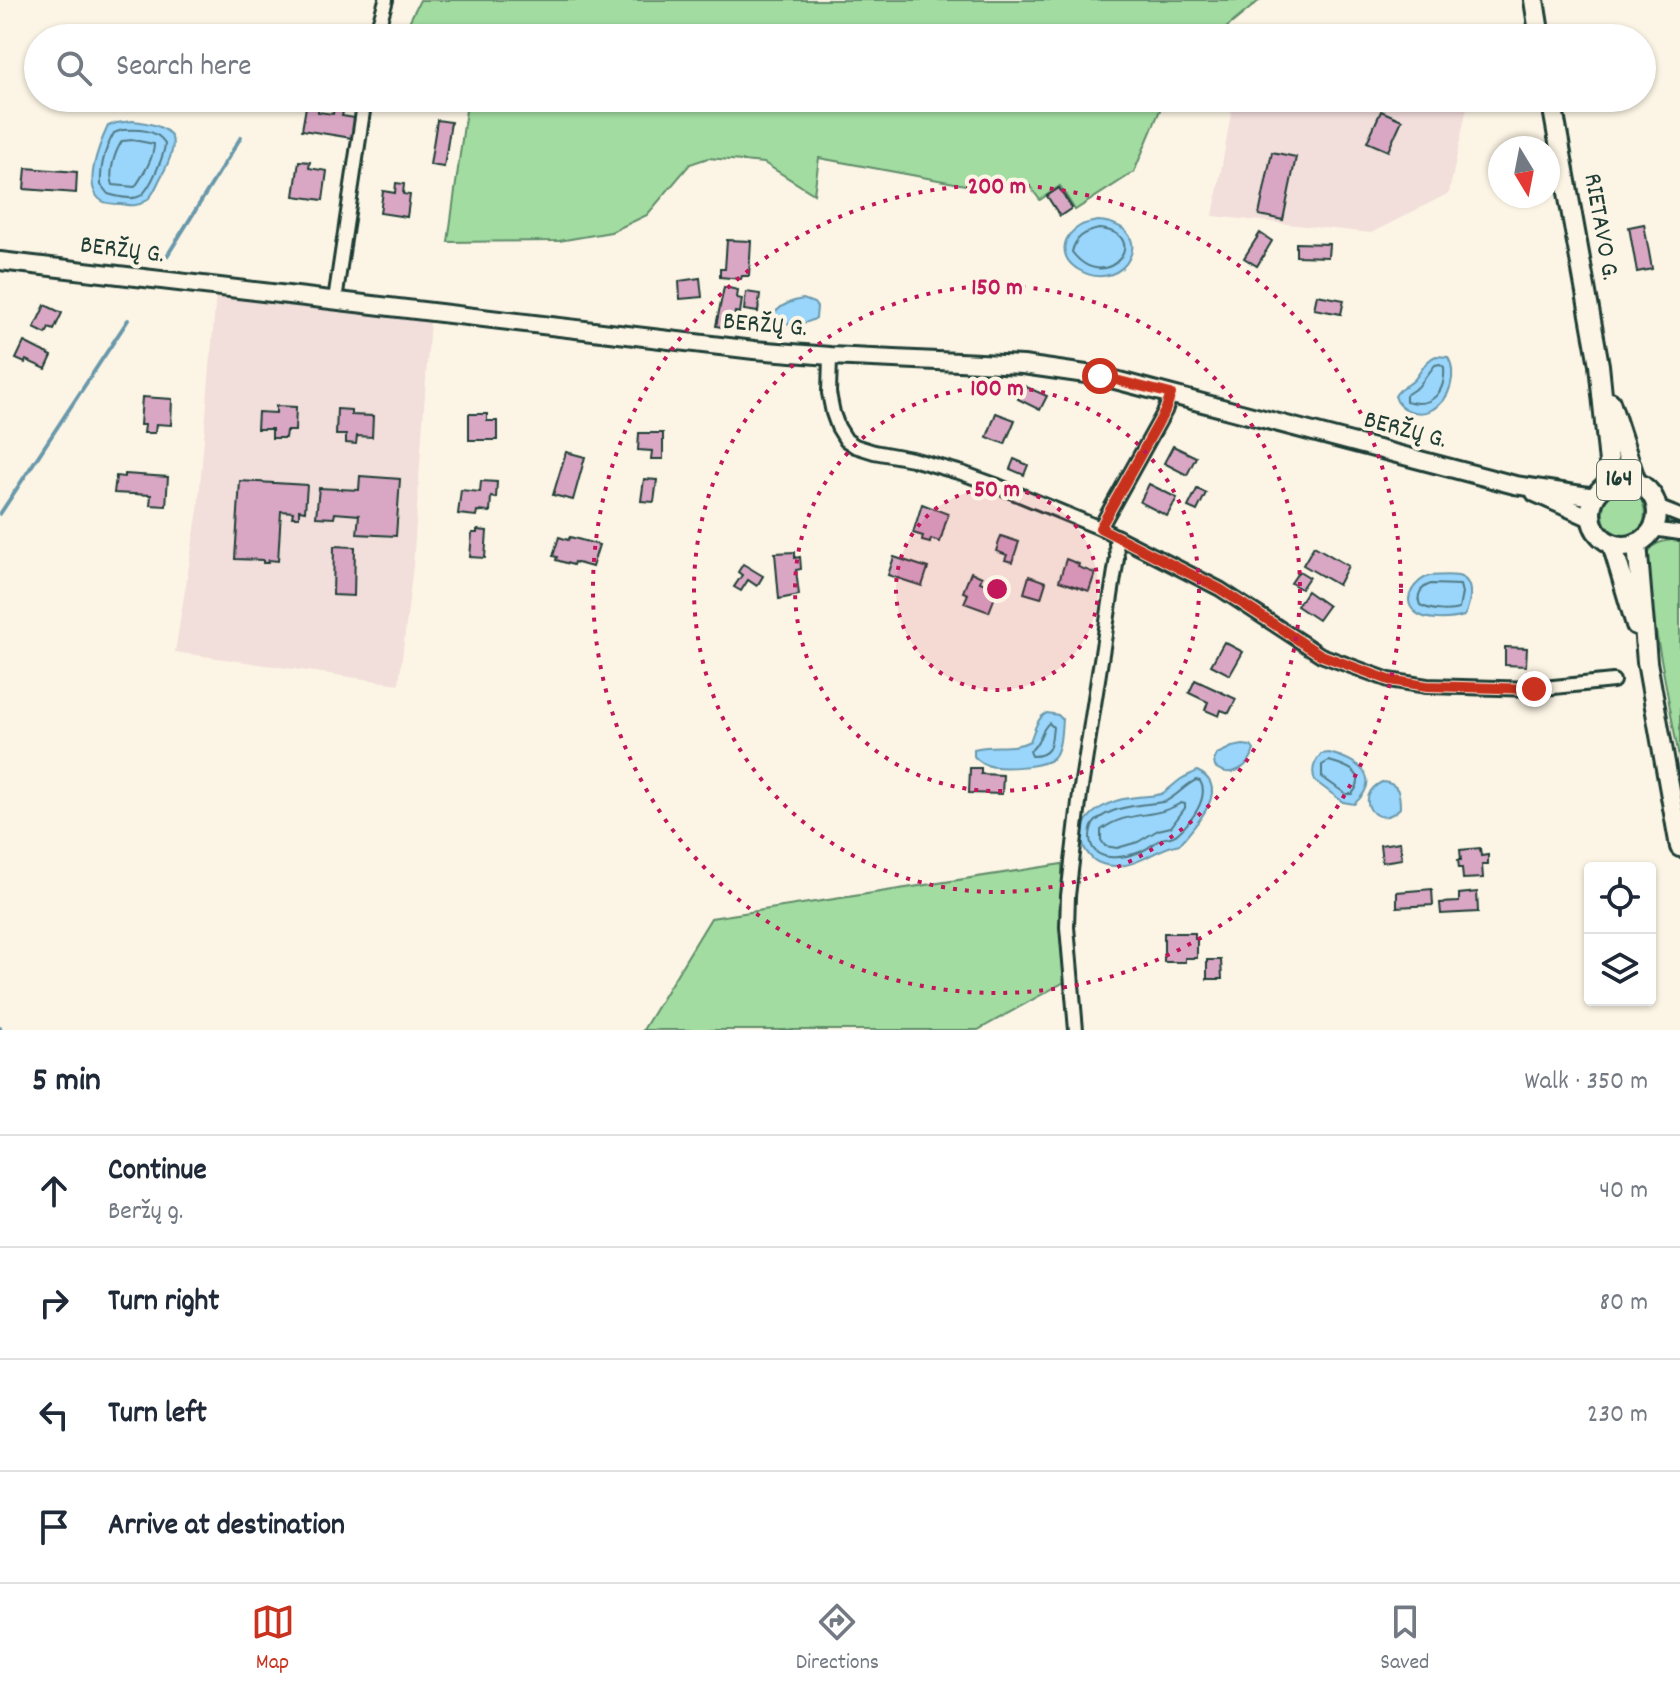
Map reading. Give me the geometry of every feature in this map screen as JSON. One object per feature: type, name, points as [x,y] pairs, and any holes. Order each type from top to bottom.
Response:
[{"type":"main road","points":[[1534,0],[1538,24]]},
{"type":"main road","name":"RIETAVO G.","points":[[1554,112],[1599,365],[1611,482]]},
{"type":"main road","name":"BERŽŲ G.","points":[[0,261],[638,338],[830,356],[1038,367],[1100,376],[1515,485]]},
{"type":"main road","name":"RIETAVO G.","points":[[1599,365],[1636,482],[1646,487],[1657,507]]},
{"type":"main road","name":"164","points":[[1636,482],[1611,482],[1601,488],[1591,507],[1591,518],[1595,529],[1612,544],[1647,662]]},
{"type":"main road","points":[[1515,485],[1595,497]]},
{"type":"main road","points":[[1515,485],[1591,518]]},
{"type":"main road","name":"164","points":[[1657,507],[1653,529],[1637,543],[1647,662],[1680,847]]},
{"type":"main road","points":[[1612,544],[1637,543]]},
{"type":"street","points":[[379,24],[386,0]]},
{"type":"street","points":[[335,300],[363,112]]},
{"type":"street","points":[[830,356],[829,393],[833,413],[846,440],[855,446],[962,473],[1100,528],[1220,589],[1321,655],[1389,680],[1427,686],[1534,689],[1613,681]]},
{"type":"street","points":[[1100,528],[1165,411],[1171,394]]},
{"type":"street","points":[[1657,507],[1680,516]]},
{"type":"street","points":[[1653,529],[1680,533]]},
{"type":"street","points":[[1076,1030],[1067,927],[1068,896],[1118,537]]},
{"type":"shaded area","points":[[1231,112],[1466,112],[1449,193],[1371,233],[1213,216]]},
{"type":"shaded area","points":[[216,294],[430,320],[413,566],[399,684],[175,652],[198,510]]},
{"type":"green space","points":[[420,0],[1260,0],[1231,24],[410,24]]},
{"type":"green space","points":[[466,112],[1159,112],[1134,172],[1075,210],[1060,186],[1040,200],[1028,184],[1011,182],[987,189],[819,158],[814,194],[764,163],[708,158],[690,164],[647,215],[611,232],[559,241],[448,242]]},
{"type":"green space","points":[[1633,488],[1639,496],[1644,519],[1637,534],[1621,539],[1608,529],[1603,510],[1612,491]]},
{"type":"green space","points":[[1680,539],[1680,763],[1646,577],[1647,559],[1652,548],[1662,542]]},
{"type":"green space","points":[[1062,864],[1062,917],[1068,980],[978,1030],[643,1030],[711,918]]},
{"type":"water","points":[[133,121],[167,131],[173,144],[172,153],[147,200],[133,205],[104,202],[96,195],[93,186],[94,165],[101,143],[108,126]]},
{"type":"water","points":[[1098,221],[1117,226],[1128,235],[1132,246],[1130,258],[1122,268],[1096,276],[1072,265],[1064,248],[1073,231]]},
{"type":"water","points":[[803,299],[817,307],[816,318],[796,324],[776,321],[774,314],[780,308]]},
{"type":"water","points":[[1436,356],[1448,357],[1451,363],[1452,378],[1448,393],[1439,405],[1428,411],[1405,409],[1395,396]]},
{"type":"water","points":[[1429,576],[1458,576],[1467,582],[1470,597],[1464,616],[1431,618],[1414,611],[1409,601],[1412,590]]},
{"type":"water","points":[[1047,713],[1062,719],[1058,749],[1049,761],[1031,766],[999,767],[984,764],[974,756],[974,749],[1030,741],[1038,721]]},
{"type":"water","points":[[1243,745],[1251,746],[1254,750],[1239,770],[1227,772],[1215,767],[1217,754]]},
{"type":"water","points":[[1329,753],[1357,765],[1367,778],[1363,794],[1354,804],[1343,802],[1315,781],[1315,764],[1321,754]]},
{"type":"water","points":[[1197,771],[1207,778],[1212,787],[1211,796],[1208,807],[1180,844],[1125,865],[1105,865],[1091,858],[1083,844],[1082,832],[1093,813],[1115,801],[1161,794]]},
{"type":"water","points":[[1382,782],[1395,787],[1400,803],[1400,808],[1383,817],[1376,815],[1368,803],[1373,788]]},
{"type":"building","points":[[305,112],[343,112],[342,116],[355,118],[352,138],[302,130]]},
{"type":"building","points":[[1381,112],[1402,120],[1388,151],[1367,142]]},
{"type":"building","points":[[437,120],[451,122],[444,167],[430,165]]},
{"type":"building","points":[[1272,152],[1296,157],[1283,220],[1259,215]]},
{"type":"building","points":[[299,161],[310,162],[309,168],[327,171],[323,200],[294,196]]},
{"type":"building","points":[[26,168],[77,172],[76,193],[24,189]]},
{"type":"building","points":[[396,183],[404,184],[403,194],[410,195],[407,217],[380,213],[383,191],[395,193]]},
{"type":"building","points":[[1059,188],[1072,208],[1060,216],[1047,196]]},
{"type":"building","points":[[1644,224],[1652,269],[1637,272],[1629,227]]},
{"type":"building","points":[[1260,233],[1272,241],[1257,266],[1244,258]]},
{"type":"building","points":[[727,240],[751,241],[749,276],[742,276],[741,279],[720,277],[720,269],[725,269]]},
{"type":"building","points":[[1296,243],[1329,244],[1328,257],[1296,256]]},
{"type":"building","points":[[700,278],[702,297],[680,299],[679,281]]},
{"type":"building","points":[[724,287],[738,290],[737,298],[742,299],[740,313],[735,312],[732,329],[716,326]]},
{"type":"building","points":[[746,292],[760,294],[758,312],[744,310]]},
{"type":"building","points":[[1317,295],[1344,300],[1341,314],[1314,309]]},
{"type":"building","points":[[45,305],[62,313],[54,330],[49,328],[46,334],[34,328]]},
{"type":"building","points":[[24,342],[52,356],[46,369],[16,359]]},
{"type":"building","points":[[1024,386],[1047,396],[1040,410],[1018,399]]},
{"type":"building","points":[[142,397],[172,399],[171,425],[156,424],[155,433],[144,433],[145,425],[140,425]]},
{"type":"building","points":[[276,406],[296,407],[295,431],[286,431],[285,438],[272,438],[272,429],[257,429],[258,412],[276,413]]},
{"type":"building","points":[[337,409],[351,410],[351,415],[373,416],[372,437],[357,436],[356,444],[346,443],[346,435],[336,435]]},
{"type":"building","points":[[996,413],[1015,420],[1005,444],[987,437]]},
{"type":"building","points":[[469,414],[487,414],[487,421],[497,421],[497,440],[469,440]]},
{"type":"building","points":[[639,433],[663,433],[663,459],[651,459],[652,451],[638,450]]},
{"type":"building","points":[[1173,446],[1196,457],[1187,475],[1164,463]]},
{"type":"building","points":[[566,452],[585,457],[573,500],[553,495]]},
{"type":"building","points":[[1014,459],[1028,465],[1024,475],[1010,469]]},
{"type":"building","points":[[125,474],[168,477],[166,506],[150,505],[151,495],[114,493],[116,476],[124,477]]},
{"type":"building","points":[[360,476],[400,479],[396,536],[357,534],[359,515],[335,513],[334,518],[316,517],[319,488],[359,490]]},
{"type":"building","points":[[644,479],[657,480],[654,502],[641,501]]},
{"type":"building","points":[[240,481],[307,485],[305,511],[299,510],[299,517],[292,517],[293,512],[281,511],[278,561],[263,563],[263,560],[235,559]]},
{"type":"building","points":[[481,481],[497,482],[496,498],[491,497],[490,512],[477,511],[476,516],[458,514],[461,490],[480,492]]},
{"type":"building","points":[[1149,484],[1177,498],[1167,516],[1140,502]]},
{"type":"building","points":[[1197,489],[1206,493],[1197,511],[1188,507]]},
{"type":"building","points":[[922,504],[948,514],[940,542],[931,539],[930,543],[922,541],[923,536],[913,533]]},
{"type":"building","points":[[477,530],[487,531],[485,558],[470,557],[472,533],[477,533]]},
{"type":"building","points":[[1001,536],[1019,542],[1012,562],[1005,560],[1007,555],[996,551]]},
{"type":"building","points":[[559,537],[599,545],[592,567],[556,560],[557,557],[553,556]]},
{"type":"building","points":[[334,546],[355,547],[354,596],[333,595]]},
{"type":"building","points":[[1314,546],[1348,566],[1338,585],[1303,565]]},
{"type":"building","points":[[795,552],[795,558],[800,557],[801,569],[796,570],[799,595],[779,599],[775,553]]},
{"type":"building","points":[[894,557],[928,568],[922,586],[888,575]]},
{"type":"building","points":[[1066,559],[1095,573],[1089,591],[1059,581]]},
{"type":"building","points":[[743,564],[763,576],[757,586],[748,580],[741,591],[734,587],[742,575],[738,572]]},
{"type":"building","points":[[1299,571],[1309,577],[1301,589],[1291,583]]},
{"type":"building","points":[[971,572],[982,577],[980,582],[998,589],[989,612],[964,603],[968,594],[963,592]]},
{"type":"building","points":[[1029,576],[1046,582],[1041,598],[1024,593]]},
{"type":"building","points":[[1307,591],[1328,606],[1318,620],[1297,606]]},
{"type":"building","points":[[1224,642],[1243,652],[1230,675],[1211,665]]},
{"type":"building","points":[[1505,647],[1527,648],[1526,666],[1505,665]]},
{"type":"building","points":[[1195,680],[1236,699],[1229,713],[1221,710],[1219,716],[1205,710],[1208,702],[1189,693]]},
{"type":"building","points":[[970,768],[981,768],[981,774],[1003,775],[1002,794],[969,793]]},
{"type":"building","points":[[1400,842],[1402,859],[1382,862],[1380,845]]},
{"type":"building","points":[[1480,848],[1481,856],[1488,855],[1488,865],[1482,865],[1483,878],[1463,879],[1458,860],[1461,860],[1460,850]]},
{"type":"building","points":[[1432,889],[1433,905],[1397,907],[1397,892]]},
{"type":"building","points":[[1477,892],[1478,912],[1441,914],[1440,903],[1459,902],[1459,894]]},
{"type":"building","points":[[1164,933],[1195,933],[1197,958],[1185,958],[1185,962],[1164,962]]},
{"type":"building","points":[[1207,960],[1221,960],[1222,979],[1207,979]]},
{"type":"waterway","points":[[167,256],[241,137]]},
{"type":"waterway","points":[[0,514],[128,320]]},
{"type":"route","points":[[1100,376],[1171,394],[1165,411],[1100,528],[1240,600],[1321,655],[1389,680],[1427,686],[1534,689]]}]
